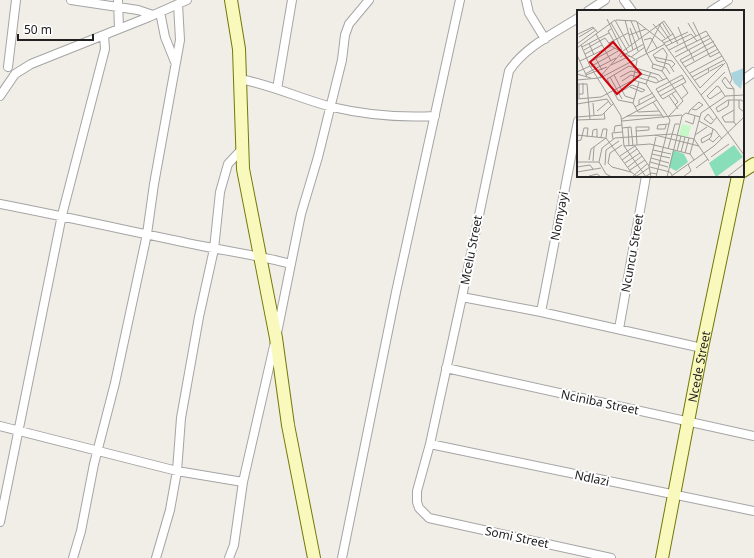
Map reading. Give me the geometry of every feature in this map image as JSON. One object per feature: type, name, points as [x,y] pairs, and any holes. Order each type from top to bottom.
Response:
[{"type":"street","points":[[15,74],[4,66],[16,0]]},
{"type":"street","points":[[71,0],[118,4],[157,14]]},
{"type":"street","points":[[0,96],[15,74],[31,64],[157,14],[187,0]]},
{"type":"street","points":[[231,0],[239,50],[243,169],[276,338],[288,426],[314,558]]},
{"type":"street","points":[[277,89],[292,0]]},
{"type":"street","points":[[229,558],[234,545],[243,482],[276,338],[301,214],[332,107],[342,60],[344,35],[349,24],[369,0]]},
{"type":"street","points":[[342,558],[396,292],[460,0]]},
{"type":"street","points":[[526,0],[529,13],[545,39]]},
{"type":"street","points":[[590,10],[605,0]]},
{"type":"street","points":[[624,0],[631,10]]},
{"type":"street","points":[[713,10],[728,0]]},
{"type":"street","points":[[118,4],[119,29]]},
{"type":"street","points":[[73,558],[115,383],[147,234],[180,40],[178,4]]},
{"type":"street","points":[[157,14],[175,63]]},
{"type":"street","name":"Mcelu Street","points":[[423,514],[417,502],[417,491],[430,444],[509,70],[516,61],[545,39],[577,19]]},
{"type":"street","points":[[0,522],[62,215],[106,50],[104,34]]},
{"type":"street","points":[[744,79],[754,72]]},
{"type":"street","points":[[240,79],[277,89],[332,107],[367,114],[403,118],[435,116]]},
{"type":"street","name":"Nomyayi","points":[[541,312],[577,126]]},
{"type":"street","points":[[156,558],[170,510],[177,472],[181,418],[199,317],[214,249],[220,192],[228,164],[243,148]]},
{"type":"street","points":[[744,170],[754,164]]},
{"type":"street","name":"Ncuncu Street","points":[[619,329],[646,177]]},
{"type":"street","name":"Ncede Street","points":[[662,558],[702,348],[738,177]]},
{"type":"street","points":[[0,204],[62,215],[214,249],[260,255],[291,264]]},
{"type":"street","points":[[462,297],[541,312],[702,348]]},
{"type":"street","name":"Nciniba Street","points":[[446,368],[754,436]]},
{"type":"street","points":[[0,426],[98,450],[177,472],[243,482]]},
{"type":"street","name":"Ndlazi","points":[[430,444],[754,511]]},
{"type":"street","name":"Somi Street","points":[[423,514],[429,518],[611,558]]}]
